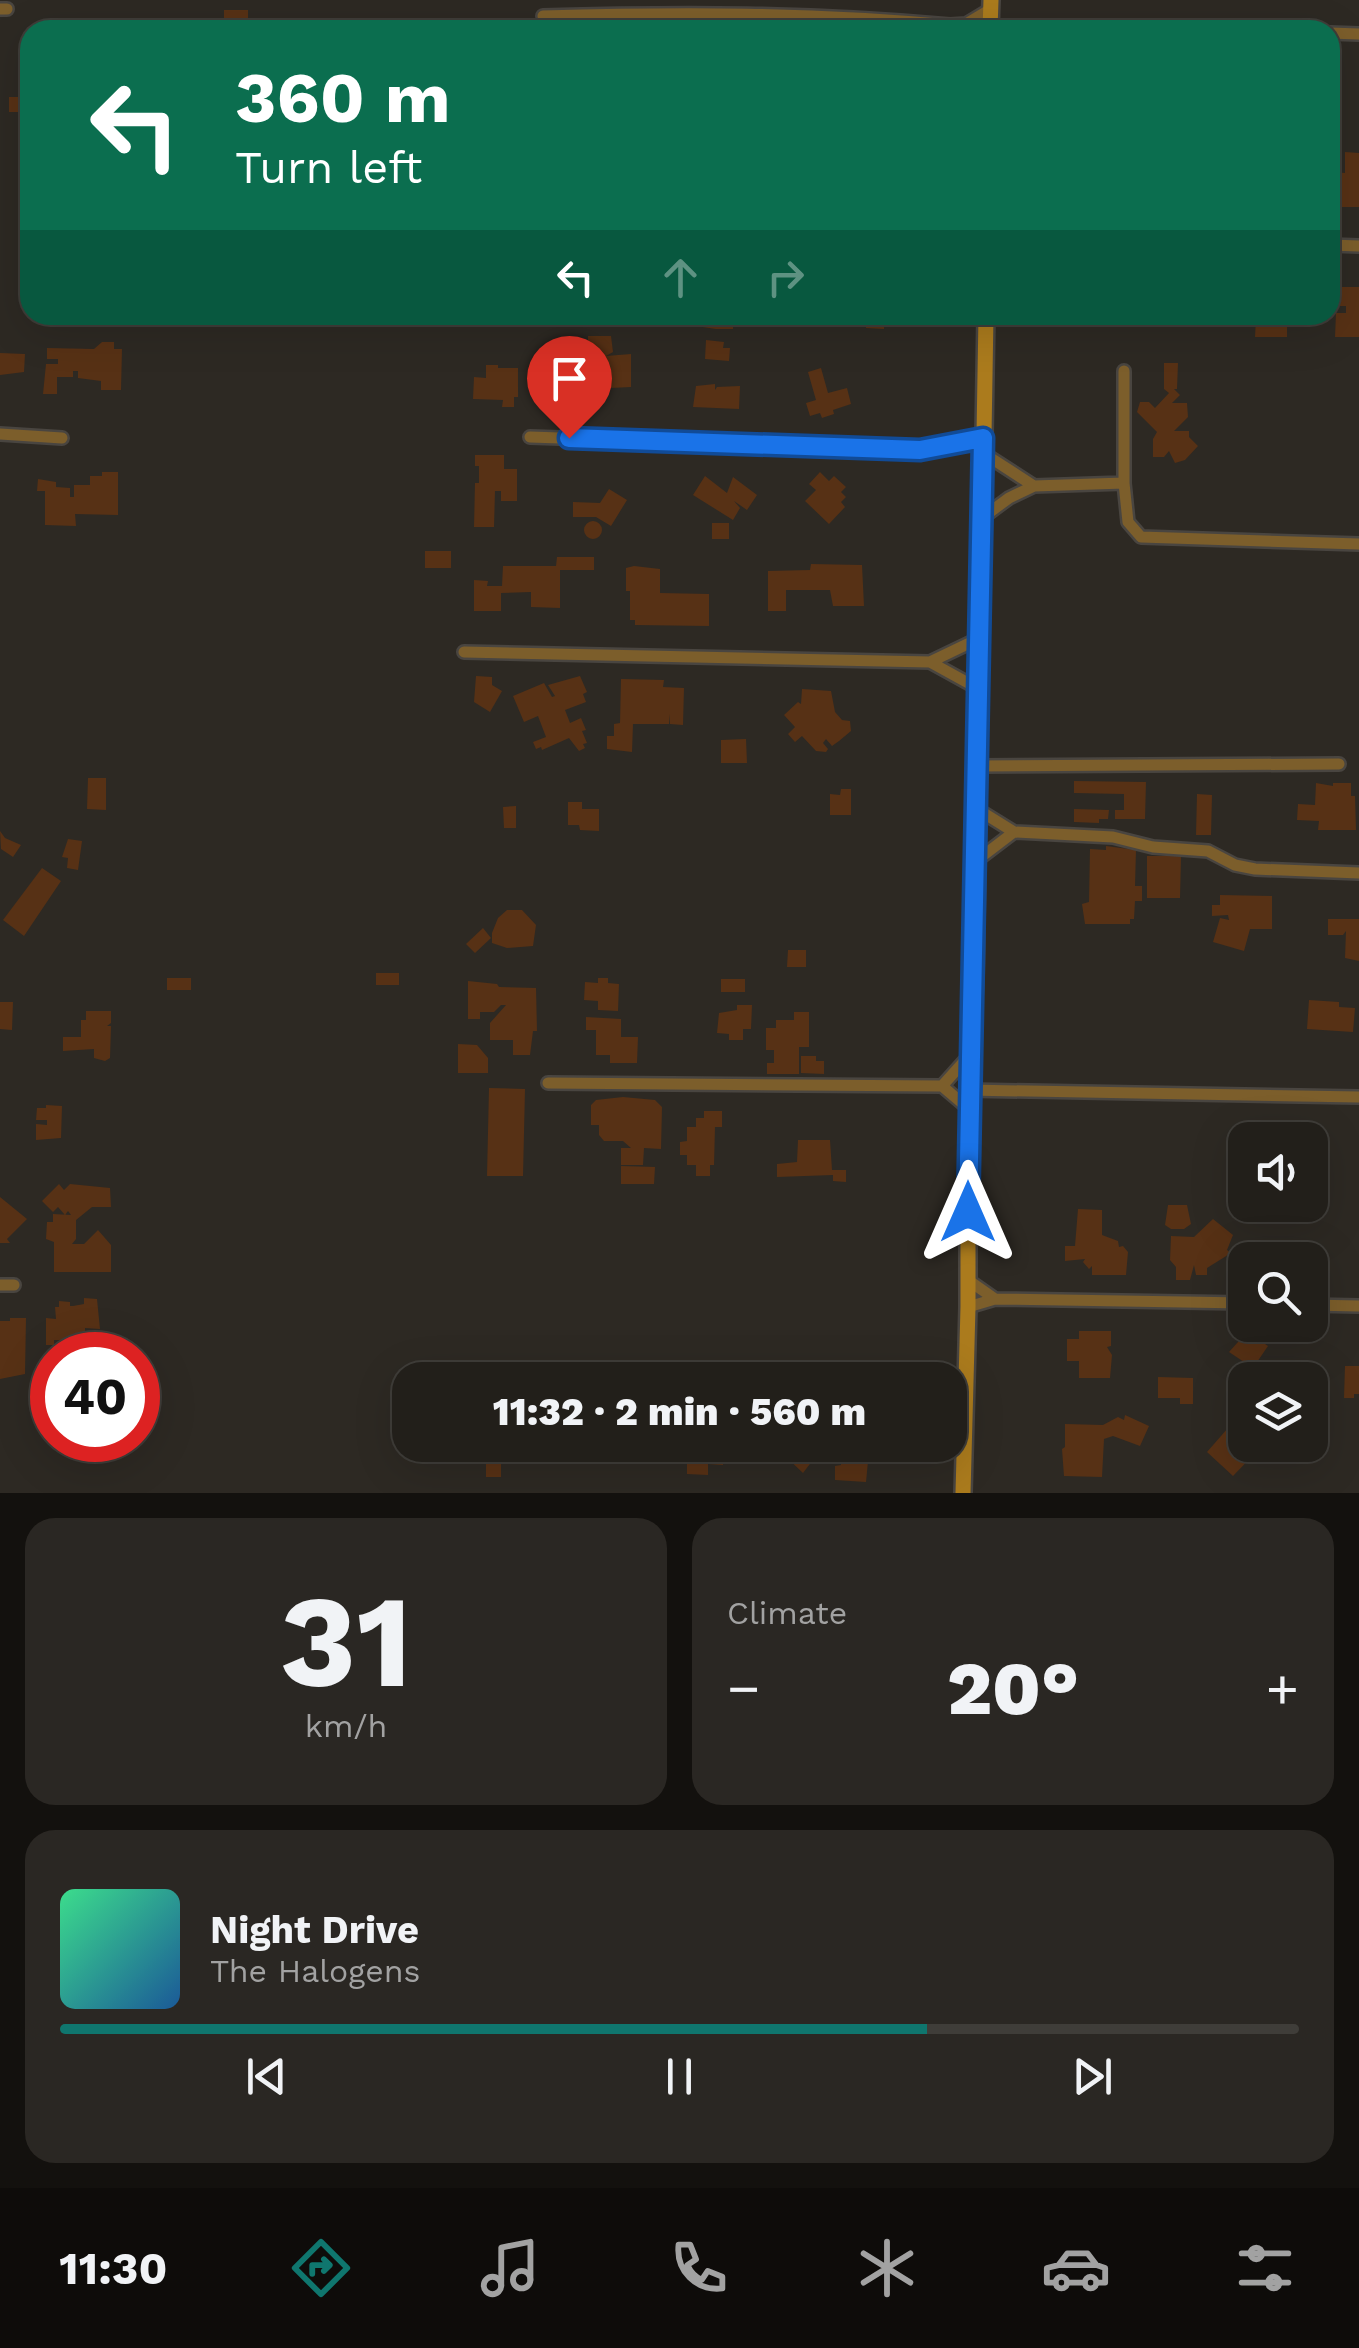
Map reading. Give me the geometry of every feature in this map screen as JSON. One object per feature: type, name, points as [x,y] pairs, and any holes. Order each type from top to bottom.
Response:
[{"type":"street","points":[[543,16],[692,12],[883,20]]},
{"type":"street","points":[[963,1493],[986,325]]},
{"type":"street","points":[[1124,372],[1124,484],[1128,522],[1141,538],[1359,544]]},
{"type":"street","points":[[0,434],[62,438]]},
{"type":"street","points":[[530,437],[920,450],[983,446],[1034,486]]},
{"type":"street","points":[[982,518],[1034,486],[1124,484]]},
{"type":"street","points":[[464,652],[930,662],[980,638]]},
{"type":"street","points":[[930,662],[979,689]]},
{"type":"street","points":[[978,766],[1339,764]]},
{"type":"street","points":[[977,809],[1014,832],[1113,837],[1153,848],[1208,851],[1235,865],[1255,869],[1359,872]]},
{"type":"street","points":[[976,861],[1014,832]]},
{"type":"street","points":[[942,1086],[970,1056]]},
{"type":"street","points":[[548,1083],[942,1086],[968,1108]]},
{"type":"street","points":[[968,1090],[1359,1097]]},
{"type":"street","points":[[968,1280],[995,1299]]},
{"type":"street","points":[[0,1284],[14,1285]]},
{"type":"street","points":[[968,1307],[995,1299],[1228,1304]]},
{"type":"street","points":[[1328,1305],[1359,1306]]},
{"type":"building","points":[[224,10],[248,10],[248,20],[224,20]]},
{"type":"building","points":[[9,97],[20,97],[20,112],[9,112]]},
{"type":"building","points":[[1345,152],[1359,153],[1359,207],[1340,207],[1340,173],[1345,173]]},
{"type":"building","points":[[1340,287],[1359,287],[1359,337],[1335,337],[1336,325],[1340,325],[1340,313],[1346,313],[1346,306],[1340,306]]},
{"type":"building","points":[[689,325],[733,325],[733,329]]},
{"type":"building","points":[[866,325],[884,325],[884,329]]},
{"type":"building","points":[[1256,325],[1287,325],[1287,337],[1255,337]]},
{"type":"building","points":[[588,336],[611,336],[613,352],[606,356],[631,354],[631,387],[590,389],[590,377],[576,377],[577,345],[588,345]]},
{"type":"building","points":[[706,340],[724,342],[723,348],[730,348],[729,361],[705,359]]},
{"type":"building","points":[[102,342],[114,342],[114,349],[122,349],[121,390],[101,390],[101,381],[78,378],[78,371],[73,371],[73,377],[57,377],[57,394],[43,394],[46,364],[58,364],[58,359],[47,359],[47,348],[94,349]]},
{"type":"building","points":[[549,342],[562,343],[561,368],[548,368]]},
{"type":"building","points":[[0,353],[25,354],[24,372],[0,375]]},
{"type":"building","points":[[1164,363],[1178,363],[1174,389],[1180,395],[1172,403],[1187,403],[1188,417],[1174,431],[1189,431],[1189,437],[1198,446],[1185,460],[1175,463],[1169,451],[1164,457],[1153,457],[1157,432],[1137,412],[1140,402],[1149,402],[1155,408],[1169,393],[1164,389]]},
{"type":"building","points":[[486,365],[518,368],[514,407],[502,407],[503,400],[473,399],[474,377],[486,378]]},
{"type":"building","points":[[821,368],[828,393],[847,388],[851,404],[822,418],[820,413],[810,416],[806,403],[816,400],[808,372]]},
{"type":"building","points":[[715,384],[715,390],[740,386],[739,409],[693,407],[696,386]]},
{"type":"building","points":[[475,455],[504,455],[504,469],[517,469],[517,501],[501,501],[501,491],[495,491],[494,527],[474,527],[475,483],[479,483]]},
{"type":"building","points":[[102,472],[118,472],[118,515],[75,514],[76,526],[45,525],[45,491],[37,491],[38,479],[70,488],[70,497],[74,497],[74,485],[90,485],[90,476],[102,476]]},
{"type":"building","points":[[820,472],[829,481],[834,476],[846,487],[841,492],[846,497],[841,502],[845,507],[829,524],[805,501],[816,490],[809,484]]},
{"type":"building","points":[[705,476],[727,493],[733,477],[757,495],[747,510],[734,501],[740,508],[733,520],[693,495]]},
{"type":"building","points":[[609,489],[627,500],[611,526],[596,517],[573,517],[573,502],[600,503]]},
{"type":"building","points":[[593,521],[600,523],[600,537],[593,539],[586,537],[584,530],[586,523]]},
{"type":"building","points":[[712,523],[729,523],[729,539],[712,539]]},
{"type":"building","points":[[425,551],[451,551],[451,568],[425,568]]},
{"type":"building","points":[[557,557],[594,557],[594,570],[560,570],[560,608],[531,607],[531,592],[501,593],[501,611],[474,611],[474,580],[488,581],[487,586],[502,586],[503,566],[556,566]]},
{"type":"building","points":[[811,564],[862,565],[864,606],[833,606],[830,590],[786,590],[786,611],[768,611],[768,571],[810,570]]},
{"type":"building","points":[[626,568],[660,569],[660,593],[709,594],[709,626],[635,625],[635,620],[630,620],[630,591],[626,591]]},
{"type":"building","points":[[476,676],[492,677],[492,685],[502,691],[490,712],[474,702]]},
{"type":"building","points":[[580,676],[587,692],[583,694],[586,702],[565,710],[570,723],[581,718],[586,730],[582,731],[585,748],[579,751],[569,738],[536,749],[533,742],[546,737],[538,716],[524,722],[513,696],[544,683],[552,697],[555,696],[548,685]]},
{"type":"building","points":[[621,679],[664,680],[663,687],[684,688],[683,725],[670,724],[670,714],[669,724],[633,724],[632,752],[607,749],[607,736],[614,736],[614,724],[620,723]]},
{"type":"building","points":[[802,689],[831,691],[835,712],[842,720],[850,721],[851,731],[839,741],[832,746],[826,739],[826,752],[816,751],[802,736],[795,742],[788,734],[795,727],[784,715],[798,702],[801,704]]},
{"type":"building","points":[[746,739],[747,763],[721,763],[721,740]]},
{"type":"building","points":[[88,778],[106,778],[106,810],[87,809]]},
{"type":"building","points":[[1074,781],[1146,782],[1145,819],[1115,819],[1115,810],[1124,810],[1124,794],[1074,793]]},
{"type":"building","points":[[1316,783],[1351,783],[1356,830],[1318,830],[1319,821],[1297,820],[1298,804],[1315,805]]},
{"type":"building","points":[[841,789],[851,789],[851,815],[830,815],[830,794],[840,795]]},
{"type":"building","points":[[1197,794],[1212,795],[1211,835],[1196,835]]},
{"type":"building","points":[[568,802],[582,802],[582,809],[599,809],[599,831],[568,825]]},
{"type":"building","points":[[516,806],[516,828],[504,828],[503,807]]},
{"type":"building","points":[[1074,809],[1109,810],[1108,819],[1099,819],[1099,823],[1074,822]]},
{"type":"building","points":[[0,831],[5,838],[21,845],[13,857],[1,849]]},
{"type":"building","points":[[68,839],[82,841],[78,870],[67,868],[68,858],[62,857]]},
{"type":"building","points":[[1106,846],[1136,850],[1135,886],[1142,886],[1142,901],[1135,901],[1130,924],[1085,924],[1082,904],[1089,902],[1090,849],[1106,850]]},
{"type":"building","points":[[1147,856],[1181,856],[1180,898],[1147,898]]},
{"type":"building","points":[[42,868],[61,881],[24,936],[3,920]]},
{"type":"building","points":[[1220,895],[1272,896],[1272,929],[1250,929],[1244,951],[1213,942],[1220,918],[1229,920],[1228,915],[1212,916],[1212,905],[1220,905]]},
{"type":"building","points":[[507,910],[522,910],[536,925],[533,946],[507,948],[492,943],[498,918]]},
{"type":"building","points":[[1328,919],[1359,919],[1359,961],[1345,958],[1346,931],[1343,935],[1328,935]]},
{"type":"building","points":[[483,928],[491,938],[475,953],[466,944]]},
{"type":"building","points":[[788,950],[806,950],[806,967],[787,967]]},
{"type":"building","points":[[376,973],[399,973],[399,985],[376,985]]},
{"type":"building","points":[[167,978],[191,978],[191,990],[167,990]]},
{"type":"building","points":[[598,978],[619,984],[618,1011],[598,1010],[598,1001],[584,1000],[585,982],[598,983]]},
{"type":"building","points":[[721,979],[745,979],[745,992],[721,992]]},
{"type":"building","points":[[468,981],[536,988],[537,1031],[533,1031],[530,1055],[513,1055],[513,1040],[490,1040],[490,1023],[506,1005],[494,1012],[480,1012],[480,1019],[468,1019]]},
{"type":"building","points":[[1309,1000],[1339,1002],[1339,1007],[1355,1008],[1353,1032],[1307,1029]]},
{"type":"building","points":[[0,1002],[13,1002],[12,1030],[0,1029]]},
{"type":"building","points":[[737,1005],[752,1005],[751,1029],[743,1029],[743,1040],[729,1040],[729,1034],[717,1033],[719,1013],[737,1010]]},
{"type":"building","points":[[86,1011],[111,1011],[111,1023],[107,1026],[111,1026],[110,1058],[105,1061],[94,1058],[94,1049],[63,1051],[63,1037],[81,1037],[81,1020],[86,1020]]},
{"type":"building","points":[[794,1012],[809,1012],[809,1047],[799,1047],[799,1074],[767,1074],[767,1063],[774,1063],[774,1050],[766,1050],[766,1028],[776,1028],[776,1020],[794,1020]]},
{"type":"building","points":[[586,1017],[621,1019],[621,1037],[638,1037],[637,1063],[610,1063],[610,1055],[596,1055],[596,1030],[586,1030]]},
{"type":"building","points":[[458,1044],[477,1045],[488,1058],[488,1073],[458,1073]]},
{"type":"building","points":[[801,1056],[816,1056],[816,1061],[824,1061],[824,1074],[801,1073]]},
{"type":"building","points":[[489,1088],[525,1089],[523,1176],[487,1176]]},
{"type":"building","points":[[596,1100],[655,1100],[662,1107],[661,1149],[644,1148],[643,1165],[621,1165],[621,1148],[631,1148],[623,1141],[604,1141],[599,1125],[591,1125],[591,1105]]},
{"type":"building","points":[[62,1106],[61,1138],[36,1140],[36,1124],[47,1125],[47,1120],[36,1120],[37,1108]]},
{"type":"building","points":[[704,1111],[722,1111],[722,1127],[715,1127],[710,1176],[696,1176],[696,1165],[687,1165],[687,1155],[680,1155],[680,1142],[687,1141],[687,1127],[696,1127],[696,1118],[704,1118]]},
{"type":"building","points":[[798,1140],[830,1140],[832,1170],[846,1170],[846,1182],[833,1181],[833,1175],[777,1177],[777,1164],[797,1162]]},
{"type":"building","points":[[621,1166],[655,1167],[654,1184],[621,1184]]},
{"type":"building","points":[[59,1184],[64,1190],[70,1184],[110,1188],[111,1207],[92,1207],[76,1220],[76,1239],[72,1244],[84,1244],[98,1230],[111,1245],[111,1272],[54,1272],[54,1242],[46,1239],[47,1222],[53,1222],[53,1214],[65,1215],[58,1207],[53,1212],[42,1201]]},
{"type":"building","points":[[0,1197],[27,1219],[7,1239],[10,1243],[0,1243]]},
{"type":"building","points":[[1168,1205],[1187,1205],[1191,1224],[1184,1229],[1165,1225]]},
{"type":"building","points":[[1078,1209],[1102,1210],[1102,1235],[1118,1241],[1119,1247],[1128,1252],[1126,1275],[1092,1275],[1092,1266],[1089,1269],[1085,1259],[1065,1261],[1065,1246],[1075,1246]]},
{"type":"building","points":[[1213,1219],[1233,1235],[1228,1242],[1228,1255],[1207,1268],[1207,1275],[1196,1275],[1194,1265],[1190,1280],[1176,1280],[1176,1267],[1170,1260],[1171,1236],[1194,1237]]},
{"type":"building","points":[[84,1298],[97,1299],[100,1329],[46,1332],[46,1318],[56,1319],[59,1301],[70,1302],[70,1306],[84,1304]]},
{"type":"building","points":[[26,1318],[25,1374],[0,1379],[0,1321]]},
{"type":"building","points":[[1079,1331],[1111,1331],[1111,1346],[1107,1347],[1112,1355],[1110,1378],[1079,1378],[1079,1361],[1067,1361],[1067,1339],[1079,1339]]},
{"type":"building","points":[[1238,1342],[1262,1342],[1268,1346],[1257,1362],[1244,1362],[1229,1352]]},
{"type":"building","points":[[1345,1366],[1359,1366],[1359,1394],[1354,1394],[1354,1398],[1344,1398]]},
{"type":"building","points":[[1158,1377],[1193,1378],[1193,1404],[1180,1404],[1180,1398],[1158,1398]]},
{"type":"building","points":[[1125,1415],[1149,1426],[1140,1446],[1113,1436],[1104,1439],[1102,1477],[1064,1476],[1065,1424],[1103,1425],[1118,1417],[1124,1420]]},
{"type":"building","points":[[1228,1428],[1228,1462],[1247,1462],[1233,1476],[1207,1452]]},
{"type":"building","points":[[486,1462],[501,1462],[501,1477],[486,1477]]},
{"type":"building","points":[[687,1462],[723,1462],[708,1464],[708,1475],[687,1474]]},
{"type":"building","points":[[791,1462],[811,1462],[803,1473]]},
{"type":"building","points":[[868,1462],[866,1482],[835,1480],[835,1466]]},
{"type":"route","points":[[569,438],[920,450],[983,438],[968,1212]]}]
